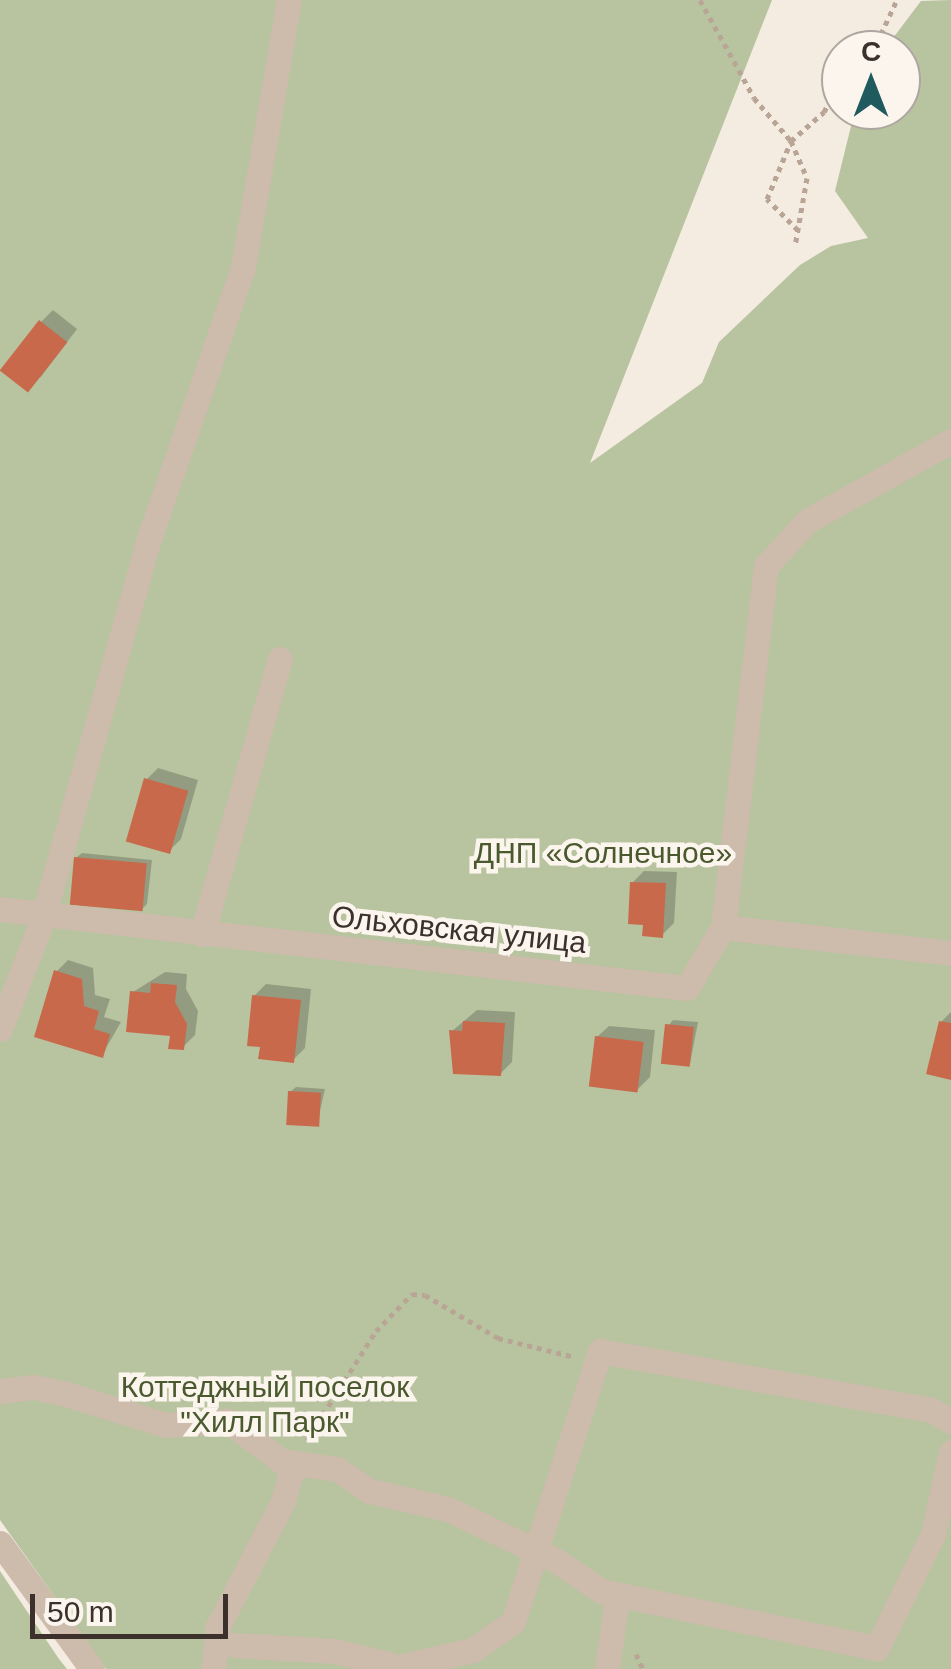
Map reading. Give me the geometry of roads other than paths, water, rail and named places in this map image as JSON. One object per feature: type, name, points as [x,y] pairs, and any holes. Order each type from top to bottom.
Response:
[{"type":"street","points":[[0,1030],[42,918],[150,536],[243,268],[289,0]]},
{"type":"street","points":[[951,441],[807,522],[766,566],[723,928],[951,954]]},
{"type":"street","points":[[202,934],[280,658]]},
{"type":"street","name":"Ольховская улица","points":[[0,909],[42,918],[688,988],[723,928]]},
{"type":"street","points":[[294,1463],[284,1501],[218,1626],[216,1656],[334,1652],[348,1664],[389,1667],[474,1650],[513,1622],[592,1362],[600,1351],[931,1410],[951,1420]]},
{"type":"street","points":[[0,1391],[48,1390],[166,1425],[228,1421],[281,1461],[337,1469],[370,1491],[448,1509],[617,1596],[820,1631],[878,1648],[932,1534],[951,1452]]},
{"type":"street","points":[[0,1543],[92,1669]]},
{"type":"street","points":[[607,1669],[617,1596]]},
{"type":"park label","name":"ДНП «Солнечное»","points":[[603,853]]},
{"type":"park label","name":"Коттеджный поселок \"Хилл Парк\"","points":[[265,1404]]}]
